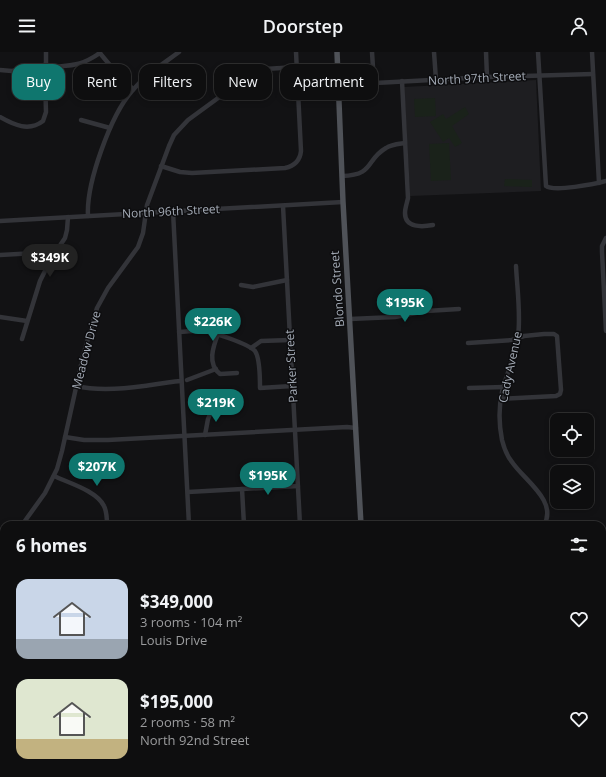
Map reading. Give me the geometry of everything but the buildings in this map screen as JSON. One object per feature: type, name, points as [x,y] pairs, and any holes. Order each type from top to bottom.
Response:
[{"type":"main road","name":"Blondo Street","points":[[337,52],[337,64]]},
{"type":"main road","name":"Blondo Street","points":[[339,100],[361,521]]},
{"type":"street","points":[[0,70],[12,70],[45,65],[47,59],[46,52]]},
{"type":"street","points":[[65,66],[81,64],[88,61],[100,52],[114,70],[133,89]]},
{"type":"street","points":[[88,216],[88,198],[91,182],[110,128],[120,108],[133,89],[173,54],[179,52]]},
{"type":"street","points":[[296,52],[297,64]]},
{"type":"street","points":[[372,52],[373,64]]},
{"type":"street","points":[[434,52],[436,80]]},
{"type":"street","points":[[486,52],[487,77]]},
{"type":"street","points":[[538,52],[546,186],[552,188],[581,186],[606,182]]},
{"type":"street","points":[[592,52],[599,183]]},
{"type":"street","name":"Meadow Drive","points":[[26,521],[45,493],[54,476],[60,460],[76,386],[97,308],[108,288],[138,247],[143,233],[145,213],[171,141],[179,129],[251,74],[265,69],[280,68]]},
{"type":"street","name":"North 97th Street","points":[[378,83],[487,77],[593,74]]},
{"type":"street","points":[[402,81],[408,198],[405,211],[406,218],[414,225],[433,225]]},
{"type":"street","points":[[0,117],[13,125],[22,127],[32,126],[43,121],[46,112],[46,100]]},
{"type":"street","points":[[161,166],[180,172],[192,173],[287,168],[292,166],[297,162],[301,151],[299,100]]},
{"type":"street","points":[[81,120],[110,128]]},
{"type":"street","points":[[342,176],[361,173],[368,167],[378,154],[386,148],[405,143]]},
{"type":"street","name":"North 96th Street","points":[[0,221],[343,202]]},
{"type":"street","name":"Parker Street","points":[[283,206],[300,521]]},
{"type":"street","points":[[172,211],[190,521]]},
{"type":"street","points":[[22,339],[40,281],[51,259],[65,238],[68,217]]},
{"type":"street","points":[[606,238],[602,248],[606,331]]},
{"type":"street","points":[[0,255],[36,253],[51,259]]},
{"type":"street","name":"Cady Avenue","points":[[516,266],[518,338],[501,399],[502,432],[505,449],[513,464],[546,502],[548,514],[545,521]]},
{"type":"street","points":[[240,285],[253,287],[287,280]]},
{"type":"street","points":[[350,319],[395,317],[426,312],[459,310]]},
{"type":"street","points":[[0,317],[27,321]]},
{"type":"street","points":[[179,332],[205,331],[218,334],[251,348],[258,356],[260,388],[292,386]]},
{"type":"street","points":[[218,334],[212,354],[212,360],[216,369],[220,374],[237,373]]},
{"type":"street","points":[[468,343],[512,340],[524,336],[544,334],[554,334],[557,336],[561,390],[560,394],[556,396],[501,399]]},
{"type":"street","points":[[251,348],[261,341],[290,340]]},
{"type":"street","points":[[187,380],[216,369]]},
{"type":"street","points":[[76,386],[104,389],[138,387],[165,382],[181,381]]},
{"type":"street","points":[[469,388],[504,387]]},
{"type":"street","points":[[205,435],[208,419],[213,407]]},
{"type":"street","points":[[65,437],[97,440],[347,427],[356,428]]},
{"type":"street","points":[[54,476],[98,497],[105,507],[107,521]]},
{"type":"street","points":[[188,492],[298,486]]},
{"type":"street","points":[[242,489],[244,521]]},
{"type":"shaded area","points":[[536,80],[541,191],[410,196],[404,87]]},
{"type":"shaded area","points":[[435,98],[436,116],[415,117],[414,99]]},
{"type":"shaded area","points":[[465,107],[469,114],[452,126],[462,143],[455,147],[449,138],[443,142],[430,122],[443,114],[446,119]]},
{"type":"shaded area","points":[[449,143],[451,180],[431,181],[429,144]]},
{"type":"shaded area","points":[[505,179],[532,180],[532,187],[504,186]]}]
